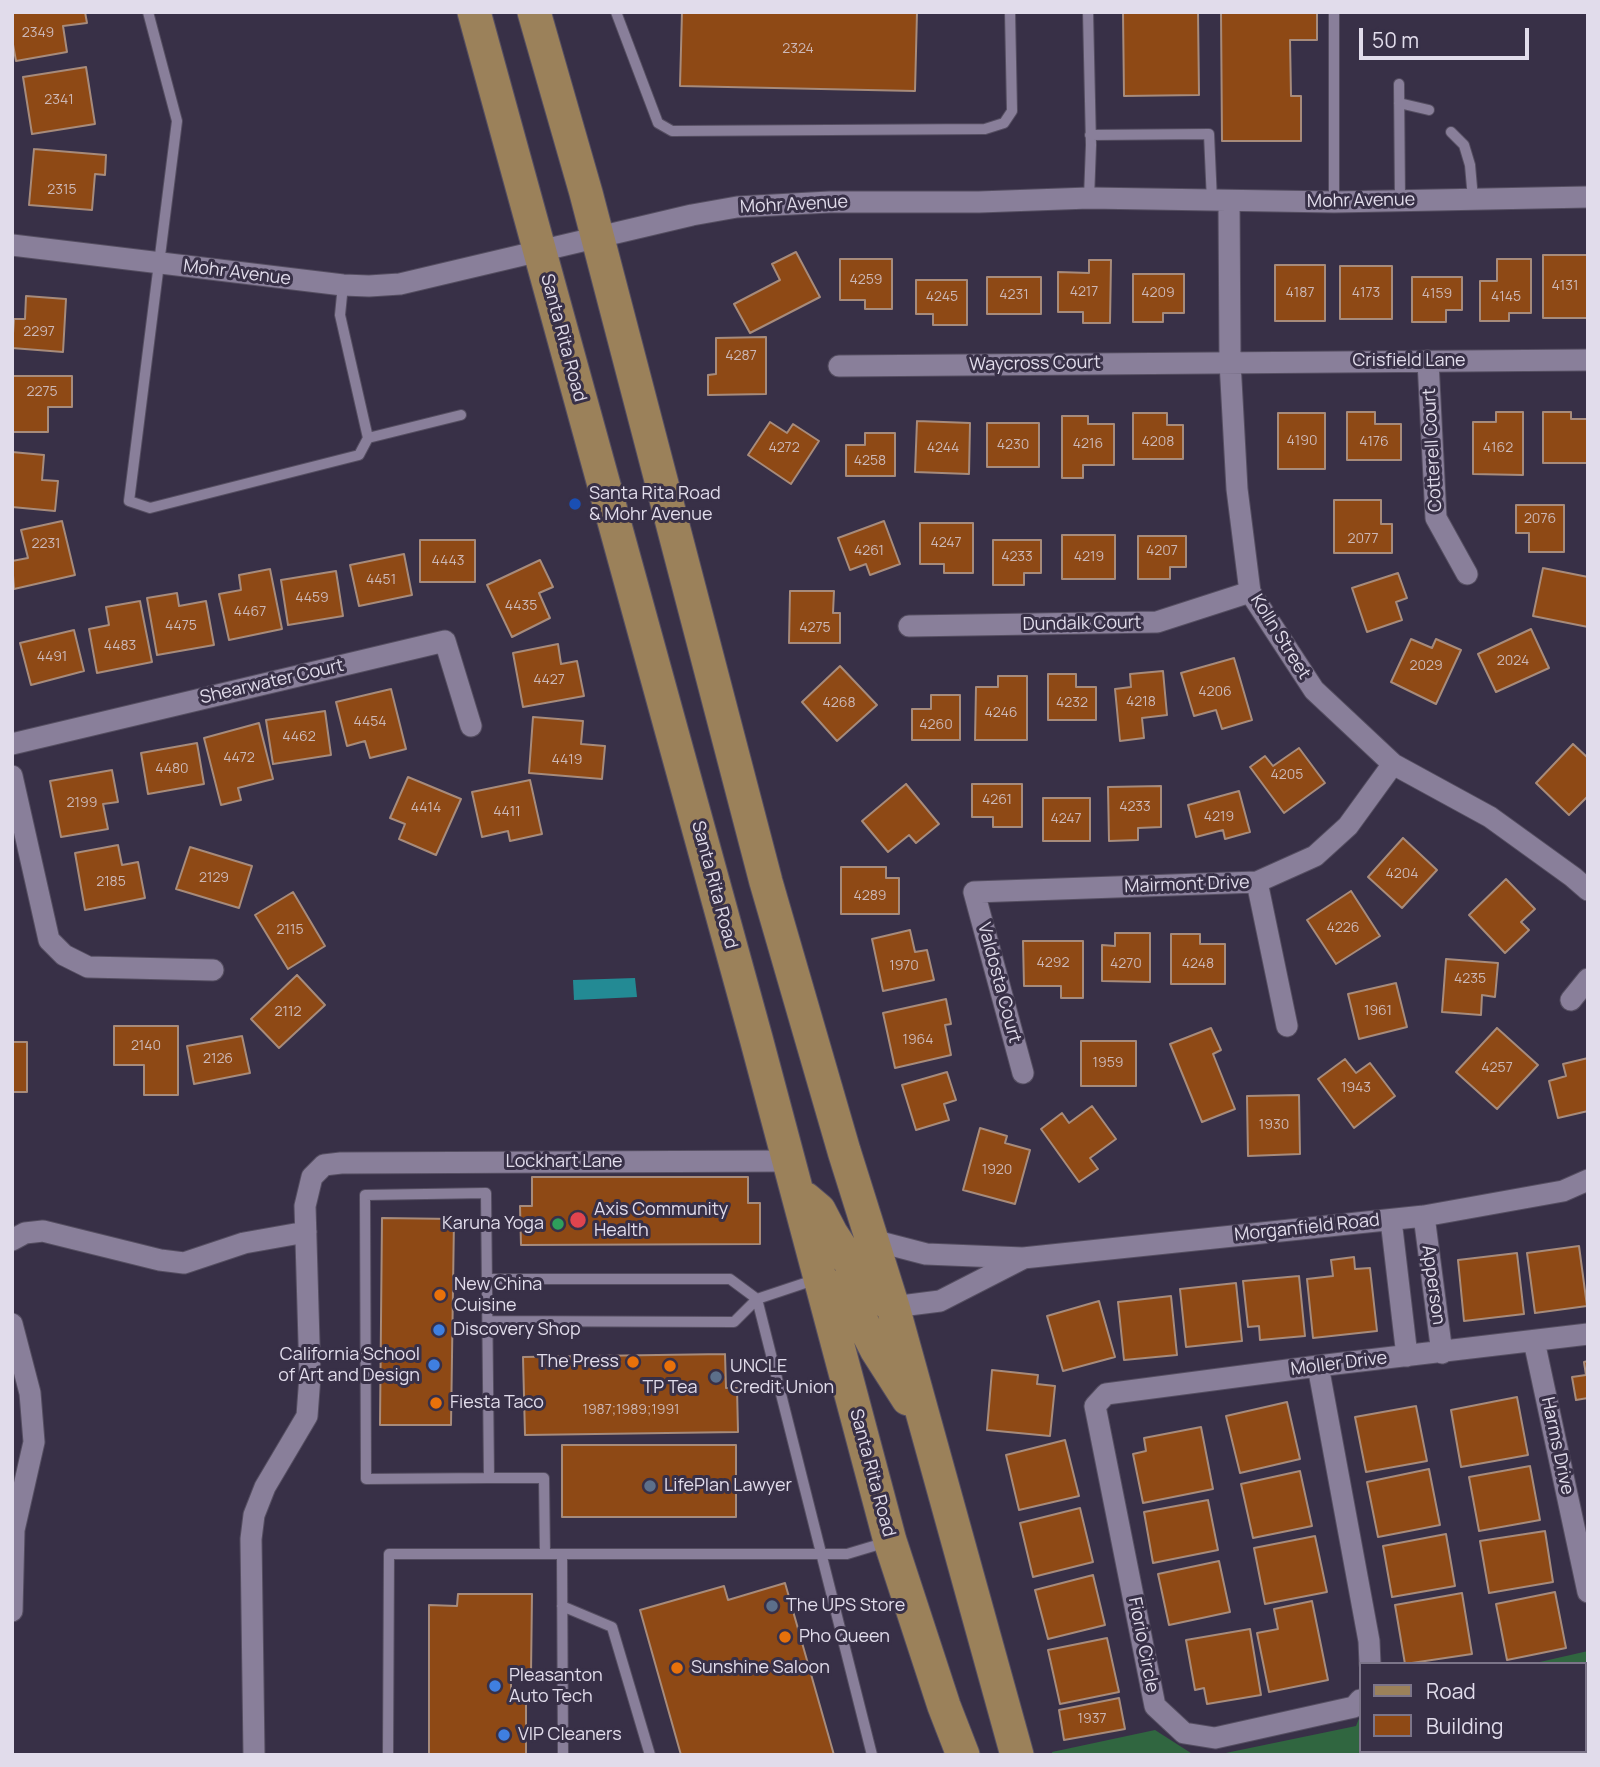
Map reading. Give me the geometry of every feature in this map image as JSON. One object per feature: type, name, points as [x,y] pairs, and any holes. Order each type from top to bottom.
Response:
[{"type":"main road","name":"Santa Rita Road","points":[[474,12],[717,897],[890,1541],[944,1706],[963,1755]]},
{"type":"main road","points":[[534,12],[597,238],[766,882],[840,1138],[893,1307],[1017,1755]]},
{"type":"main road","points":[[717,897],[766,882]]},
{"type":"main road","points":[[791,1174],[819,1210],[863,1282],[893,1307]]},
{"type":"main road","points":[[820,1279],[856,1310],[876,1349],[926,1427]]},
{"type":"street","name":"Mohr Avenue","points":[[12,245],[343,285],[400,284],[692,215],[737,207],[830,202],[979,202],[1089,198],[1334,202],[1588,197]]},
{"type":"street","name":"Kolln Street","points":[[1221,201],[1237,489],[1250,592],[1314,690],[1393,764],[1490,817],[1583,876]]},
{"type":"street","name":"Crisfield Lane","points":[[1230,362],[1588,360]]},
{"type":"street","name":"Cotterell Court","points":[[1428,361],[1436,518],[1467,574]]},
{"type":"street","name":"Waycross Court","points":[[839,366],[1230,362]]},
{"type":"street","name":"Dundalk Court","points":[[909,626],[1157,622],[1250,592]]},
{"type":"street","name":"Shearwater Court","points":[[12,744],[445,641],[471,726]]},
{"type":"street","name":"Mairmont Drive","points":[[974,892],[1257,882],[1315,856],[1348,826],[1393,764]]},
{"type":"street","points":[[12,776],[49,940],[64,955],[88,967],[213,970]]},
{"type":"street","points":[[1257,882],[1287,1026]]},
{"type":"street","name":"Valdosta Court","points":[[974,892],[1023,1073]]},
{"type":"street","points":[[1571,1000],[1588,979]]},
{"type":"street","name":"Lockhart Lane","points":[[306,1232],[305,1206],[312,1178],[324,1165],[341,1163],[791,1174]]},
{"type":"street","name":"Morganfield Road","points":[[872,1240],[926,1254],[1023,1258],[1424,1216],[1563,1191],[1588,1180]]},
{"type":"street","name":"Apperson","points":[[1424,1216],[1442,1353]]},
{"type":"street","name":"Apperson","points":[[1391,1220],[1407,1356]]},
{"type":"street","points":[[12,1240],[25,1233],[43,1231],[160,1260],[184,1263],[244,1243],[306,1232],[310,1376],[307,1416],[265,1487],[254,1515],[251,1539],[254,1755]]},
{"type":"street","name":"Morganfield Road","points":[[893,1307],[940,1301],[1023,1258]]},
{"type":"street","points":[[12,1324],[30,1393],[34,1442],[14,1530],[12,1611]]},
{"type":"street","name":"Moller Drive","points":[[1095,1406],[1105,1394],[1588,1334]]},
{"type":"street","name":"Harms Drive","points":[[1534,1341],[1588,1592]]},
{"type":"street","points":[[1318,1366],[1369,1641],[1370,1662]]},
{"type":"street","name":"Fiorio Circle","points":[[1095,1406],[1155,1706],[1184,1733],[1215,1738],[1354,1707],[1358,1702]]},
{"type":"lane","points":[[148,12],[177,121],[129,501],[150,508],[359,454],[368,438],[340,315],[343,285]]},
{"type":"lane","points":[[616,12],[659,123],[672,131],[686,131],[985,130],[1004,123],[1012,110],[1010,12]]},
{"type":"lane","points":[[1087,12],[1089,198]]},
{"type":"lane","points":[[1334,12],[1334,202]]},
{"type":"lane","points":[[1399,84],[1400,201]]},
{"type":"lane","points":[[1399,103],[1429,110]]},
{"type":"lane","points":[[1451,132],[1464,145],[1470,165],[1472,199]]},
{"type":"lane","points":[[1090,135],[1209,134],[1221,201]]},
{"type":"lane","points":[[368,438],[461,415]]},
{"type":"lane","points":[[489,1478],[486,1193],[365,1195],[366,1479],[544,1478],[545,1554]]},
{"type":"lane","points":[[488,1279],[730,1279],[757,1299],[872,1755]]},
{"type":"lane","points":[[489,1321],[734,1322],[757,1299],[820,1279]]},
{"type":"lane","points":[[388,1755],[389,1554],[847,1555],[890,1541]]},
{"type":"lane","points":[[562,1554],[563,1755]]},
{"type":"lane","points":[[562,1606],[612,1627],[650,1755]]},
{"type":"shaded area","points":[[635,978],[637,997],[574,1000],[573,980]]},
{"type":"shaded area","points":[[1588,1651],[1588,1755],[1216,1755],[1356,1726],[1358,1721],[1358,1753],[1586,1753],[1586,1662],[1540,1662]]},
{"type":"shaded area","points":[[1155,1730],[1194,1755],[1053,1755],[1052,1752]]},
{"type":"building","points":[[12,12],[85,12],[87,23],[63,26],[67,52],[16,61],[12,39]]},
{"type":"building","points":[[682,12],[917,12],[915,91],[680,86]]},
{"type":"building","points":[[1123,12],[1198,12],[1199,95],[1124,96]]},
{"type":"building","points":[[1221,12],[1317,12],[1317,40],[1290,40],[1291,96],[1301,96],[1301,141],[1222,141]]},
{"type":"building","points":[[86,67],[95,124],[32,134],[23,77]]},
{"type":"building","points":[[34,149],[106,155],[105,175],[95,174],[92,210],[29,205]]},
{"type":"building","points":[[796,252],[820,297],[750,333],[734,304],[780,280],[772,264]]},
{"type":"building","points":[[1543,255],[1588,255],[1588,318],[1543,318]]},
{"type":"building","points":[[840,259],[892,259],[892,309],[865,309],[865,300],[840,300]]},
{"type":"building","points":[[1497,259],[1531,259],[1531,313],[1509,313],[1509,321],[1480,321],[1480,281],[1497,281]]},
{"type":"building","points":[[1089,260],[1111,260],[1110,323],[1083,323],[1083,312],[1058,312],[1058,272],[1089,273]]},
{"type":"building","points":[[1275,265],[1325,265],[1325,321],[1275,321]]},
{"type":"building","points":[[1340,266],[1392,266],[1392,319],[1340,319]]},
{"type":"building","points":[[1133,274],[1184,274],[1184,313],[1163,313],[1163,322],[1133,322]]},
{"type":"building","points":[[987,277],[1041,277],[1041,314],[987,314]]},
{"type":"building","points":[[1412,277],[1462,277],[1462,310],[1446,310],[1446,322],[1412,322]]},
{"type":"building","points":[[916,280],[967,280],[967,325],[933,325],[933,314],[916,314]]},
{"type":"building","points":[[26,296],[66,299],[63,352],[12,348],[14,319],[25,319]]},
{"type":"building","points":[[766,337],[766,394],[708,395],[708,375],[716,374],[716,338]]},
{"type":"building","points":[[12,376],[72,376],[72,407],[48,407],[48,432],[12,432]]},
{"type":"building","points":[[1347,412],[1375,412],[1375,424],[1401,424],[1401,460],[1347,460]]},
{"type":"building","points":[[1496,412],[1523,412],[1523,475],[1473,474],[1473,422],[1496,422]]},
{"type":"building","points":[[1543,412],[1571,412],[1571,419],[1588,419],[1588,463],[1543,463]]},
{"type":"building","points":[[1133,413],[1167,413],[1167,425],[1183,425],[1183,459],[1133,459]]},
{"type":"building","points":[[1278,413],[1325,413],[1325,469],[1278,469]]},
{"type":"building","points":[[1062,416],[1088,416],[1088,424],[1114,424],[1114,465],[1083,465],[1083,478],[1062,478]]},
{"type":"building","points":[[917,421],[970,423],[969,474],[915,472]]},
{"type":"building","points":[[770,422],[787,433],[793,424],[819,441],[791,484],[748,455]]},
{"type":"building","points":[[987,423],[1039,423],[1039,467],[987,467]]},
{"type":"building","points":[[865,433],[895,433],[895,476],[846,476],[846,445],[865,445]]},
{"type":"building","points":[[12,452],[44,455],[42,480],[58,481],[55,511],[12,507]]},
{"type":"building","points":[[1334,500],[1381,500],[1381,524],[1392,524],[1392,553],[1334,553]]},
{"type":"building","points":[[1516,505],[1564,505],[1564,552],[1529,552],[1529,533],[1516,533]]},
{"type":"building","points":[[62,521],[75,575],[14,589],[12,561],[28,558],[21,530]]},
{"type":"building","points":[[884,521],[900,564],[870,575],[866,564],[850,570],[838,538]]},
{"type":"building","points":[[920,523],[973,523],[973,573],[944,573],[944,564],[920,564]]},
{"type":"building","points":[[1062,535],[1115,535],[1115,579],[1062,579]]},
{"type":"building","points":[[1138,536],[1186,536],[1186,567],[1170,567],[1170,579],[1138,579]]},
{"type":"building","points":[[420,540],[475,540],[475,582],[420,582]]},
{"type":"building","points":[[993,540],[1041,540],[1041,573],[1024,573],[1024,585],[993,585]]},
{"type":"building","points":[[404,554],[412,595],[359,606],[350,565]]},
{"type":"building","points":[[540,560],[553,587],[539,593],[550,618],[512,637],[487,585]]},
{"type":"building","points":[[1543,568],[1588,577],[1588,627],[1533,616]]},
{"type":"building","points":[[270,569],[282,629],[229,640],[219,594],[241,590],[239,575]]},
{"type":"building","points":[[336,571],[343,616],[288,625],[281,580]]},
{"type":"building","points":[[1398,573],[1407,598],[1396,602],[1402,620],[1367,632],[1352,588]]},
{"type":"building","points":[[790,591],[834,591],[833,613],[840,613],[840,643],[789,643]]},
{"type":"building","points":[[177,593],[179,606],[206,601],[214,645],[157,655],[147,598]]},
{"type":"building","points":[[140,601],[152,662],[97,673],[89,629],[109,625],[106,607]]},
{"type":"building","points":[[1531,629],[1549,668],[1496,692],[1478,654]]},
{"type":"building","points":[[74,630],[84,671],[31,685],[20,643]]},
{"type":"building","points":[[1411,639],[1432,648],[1436,639],[1461,650],[1436,704],[1391,682]]},
{"type":"building","points":[[558,644],[561,664],[577,661],[584,696],[523,707],[513,653]]},
{"type":"building","points":[[1234,658],[1252,720],[1222,729],[1216,710],[1194,716],[1181,673]]},
{"type":"building","points":[[840,666],[877,705],[837,741],[802,702]]},
{"type":"building","points":[[1163,671],[1167,715],[1142,718],[1144,738],[1120,741],[1115,689],[1131,687],[1130,674]]},
{"type":"building","points":[[1048,674],[1076,674],[1076,687],[1096,687],[1096,720],[1048,720]]},
{"type":"building","points":[[998,676],[1027,676],[1027,740],[975,740],[976,687],[998,687]]},
{"type":"building","points":[[391,689],[406,749],[370,758],[365,741],[347,746],[336,702]]},
{"type":"building","points":[[931,695],[960,695],[960,740],[912,740],[912,709],[931,709]]},
{"type":"building","points":[[325,711],[331,755],[273,764],[266,720]]},
{"type":"building","points":[[533,717],[583,721],[581,744],[605,746],[602,779],[529,773]]},
{"type":"building","points":[[259,723],[273,779],[238,788],[241,800],[221,805],[204,738]]},
{"type":"building","points":[[197,743],[204,784],[148,794],[141,753]]},
{"type":"building","points":[[1573,744],[1588,758],[1588,796],[1569,815],[1536,783]]},
{"type":"building","points":[[1299,748],[1325,783],[1284,813],[1250,767],[1265,756],[1273,766]]},
{"type":"building","points":[[112,770],[118,802],[103,804],[108,829],[61,837],[50,781]]},
{"type":"building","points":[[408,777],[461,799],[436,855],[399,839],[405,824],[390,818]]},
{"type":"building","points":[[530,780],[542,834],[510,841],[508,831],[482,837],[472,792]]},
{"type":"building","points":[[906,784],[939,824],[916,843],[909,835],[888,852],[862,821]]},
{"type":"building","points":[[972,784],[1022,784],[1022,827],[993,827],[993,817],[972,817]]},
{"type":"building","points":[[1161,786],[1161,827],[1138,828],[1138,840],[1109,841],[1108,787]]},
{"type":"building","points":[[1239,791],[1250,832],[1225,839],[1223,830],[1196,837],[1188,805]]},
{"type":"building","points":[[1043,798],[1090,798],[1090,841],[1043,841]]},
{"type":"building","points":[[1403,838],[1437,870],[1402,908],[1368,877]]},
{"type":"building","points":[[118,845],[122,865],[138,862],[145,898],[85,910],[75,853]]},
{"type":"building","points":[[190,847],[252,866],[239,908],[176,889]]},
{"type":"building","points":[[841,867],[886,867],[886,878],[899,878],[899,914],[841,914]]},
{"type":"building","points":[[1506,879],[1535,909],[1521,922],[1529,930],[1505,953],[1469,915]]},
{"type":"building","points":[[1351,891],[1380,936],[1336,964],[1307,920]]},
{"type":"building","points":[[293,892],[325,946],[288,969],[255,915]]},
{"type":"building","points":[[910,930],[915,952],[927,950],[934,980],[883,991],[872,939]]},
{"type":"building","points":[[1115,933],[1150,933],[1150,982],[1102,981],[1102,945],[1115,946]]},
{"type":"building","points":[[1171,934],[1200,934],[1200,944],[1225,944],[1225,984],[1171,984]]},
{"type":"building","points":[[1023,941],[1083,941],[1083,998],[1061,998],[1061,986],[1024,986]]},
{"type":"building","points":[[1446,959],[1498,963],[1495,997],[1482,995],[1481,1015],[1442,1012]]},
{"type":"building","points":[[297,975],[325,1005],[279,1048],[251,1019]]},
{"type":"building","points":[[1396,983],[1407,1027],[1359,1039],[1348,994]]},
{"type":"building","points":[[946,999],[951,1024],[945,1025],[951,1055],[895,1068],[883,1013]]},
{"type":"building","points":[[114,1026],[178,1026],[178,1095],[144,1095],[144,1065],[114,1065]]},
{"type":"building","points":[[1211,1028],[1221,1050],[1213,1054],[1235,1109],[1202,1122],[1170,1044]]},
{"type":"building","points":[[1497,1028],[1538,1065],[1497,1109],[1456,1072]]},
{"type":"building","points":[[242,1036],[250,1073],[194,1084],[187,1046]]},
{"type":"building","points":[[1081,1041],[1136,1041],[1136,1086],[1081,1086]]},
{"type":"building","points":[[12,1042],[27,1042],[27,1092],[12,1092]]},
{"type":"building","points":[[1588,1058],[1588,1111],[1558,1118],[1549,1081],[1566,1076],[1563,1064]]},
{"type":"building","points":[[1345,1059],[1356,1073],[1370,1063],[1395,1096],[1354,1128],[1318,1079]]},
{"type":"building","points":[[947,1072],[956,1100],[944,1104],[949,1120],[916,1130],[902,1085]]},
{"type":"building","points":[[1299,1095],[1300,1154],[1248,1156],[1247,1096]]},
{"type":"building","points":[[1092,1106],[1116,1139],[1090,1158],[1098,1169],[1079,1182],[1041,1129],[1062,1113],[1069,1123]]},
{"type":"building","points":[[980,1128],[1007,1136],[1005,1143],[1030,1150],[1015,1204],[963,1190]]},
{"type":"building","points":[[532,1177],[748,1177],[748,1203],[760,1203],[760,1244],[521,1245],[520,1206],[532,1206]]},
{"type":"building","points":[[382,1218],[454,1219],[451,1425],[380,1425]]},
{"type":"building","points":[[1579,1246],[1587,1306],[1535,1313],[1527,1253]]},
{"type":"building","points":[[1517,1253],[1524,1314],[1464,1321],[1458,1260]]},
{"type":"building","points":[[1354,1257],[1355,1269],[1370,1268],[1377,1331],[1313,1338],[1307,1279],[1333,1276],[1331,1260]]},
{"type":"building","points":[[1299,1276],[1305,1336],[1260,1340],[1259,1326],[1248,1327],[1243,1281]]},
{"type":"building","points":[[1236,1283],[1242,1341],[1186,1347],[1180,1289]]},
{"type":"building","points":[[1171,1296],[1177,1355],[1124,1360],[1118,1302]]},
{"type":"building","points":[[1099,1301],[1115,1357],[1063,1371],[1047,1316]]},
{"type":"building","points":[[725,1354],[726,1388],[737,1388],[738,1432],[525,1435],[523,1357]]},
{"type":"building","points":[[1588,1361],[1588,1398],[1576,1400],[1572,1377],[1586,1375],[1584,1362]]},
{"type":"building","points":[[992,1370],[1038,1375],[1037,1384],[1055,1386],[1050,1436],[987,1430]]},
{"type":"building","points":[[1517,1397],[1528,1455],[1461,1467],[1451,1410]]},
{"type":"building","points":[[1287,1402],[1300,1459],[1240,1473],[1226,1416]]},
{"type":"building","points":[[1416,1406],[1427,1461],[1366,1472],[1355,1417]]},
{"type":"building","points":[[1201,1427],[1213,1489],[1143,1503],[1133,1454],[1146,1451],[1144,1438]]},
{"type":"building","points":[[1065,1440],[1079,1496],[1019,1510],[1006,1455]]},
{"type":"building","points":[[562,1445],[736,1445],[736,1517],[562,1517]]},
{"type":"building","points":[[1530,1466],[1540,1520],[1479,1531],[1469,1477]]},
{"type":"building","points":[[1429,1469],[1440,1525],[1378,1537],[1367,1482]]},
{"type":"building","points":[[1300,1471],[1312,1526],[1253,1538],[1241,1484]]},
{"type":"building","points":[[1208,1500],[1218,1550],[1153,1563],[1144,1512]]},
{"type":"building","points":[[1080,1508],[1093,1562],[1033,1577],[1020,1523]]},
{"type":"building","points":[[1545,1531],[1553,1582],[1489,1593],[1480,1541]]},
{"type":"building","points":[[1446,1534],[1455,1586],[1392,1597],[1383,1546]]},
{"type":"building","points":[[1315,1536],[1327,1592],[1265,1604],[1254,1548]]},
{"type":"building","points":[[1219,1561],[1230,1612],[1169,1625],[1158,1574]]},
{"type":"building","points":[[1093,1575],[1105,1625],[1048,1639],[1035,1590]]},
{"type":"building","points":[[785,1583],[834,1755],[681,1755],[640,1610],[724,1586],[728,1600]]},
{"type":"building","points":[[1555,1592],[1566,1648],[1507,1660],[1496,1604]]},
{"type":"building","points":[[1462,1593],[1472,1654],[1405,1662],[1395,1605]]},
{"type":"building","points":[[458,1594],[532,1594],[531,1674],[511,1673],[511,1695],[526,1695],[526,1755],[429,1755],[429,1605],[457,1606]]},
{"type":"building","points":[[1312,1601],[1328,1680],[1269,1692],[1257,1633],[1278,1629],[1274,1609]]},
{"type":"building","points":[[1250,1629],[1261,1695],[1207,1704],[1204,1688],[1195,1690],[1186,1640]]},
{"type":"building","points":[[1107,1638],[1119,1692],[1060,1704],[1048,1650]]},
{"type":"building","points":[[1119,1698],[1125,1729],[1064,1740],[1059,1710]]},
{"type":"place","name":"Santa Rita Road & Mohr Avenue","points":[[575,504]]},
{"type":"place","name":"Axis Community Health","points":[[578,1220]]},
{"type":"place","name":"Karuna Yoga","points":[[558,1224]]},
{"type":"place","name":"New China Cuisine","points":[[440,1295]]},
{"type":"place","name":"Discovery Shop","points":[[439,1330]]},
{"type":"place","name":"The Press","points":[[633,1362]]},
{"type":"place","name":"California School of Art and Design","points":[[434,1365]]},
{"type":"place","name":"TP Tea","points":[[670,1366]]},
{"type":"place","name":"UNCLE Credit Union","points":[[716,1377]]},
{"type":"place","name":"Fiesta Taco","points":[[436,1403]]},
{"type":"place","name":"LifePlan Lawyer","points":[[650,1486]]},
{"type":"place","name":"The UPS Store","points":[[772,1606]]},
{"type":"place","name":"Pho Queen","points":[[785,1637]]},
{"type":"place","name":"Sunshine Saloon","points":[[677,1668]]},
{"type":"place","name":"Pleasanton Auto Tech","points":[[495,1686]]},
{"type":"place","name":"VIP Cleaners","points":[[504,1735]]}]
